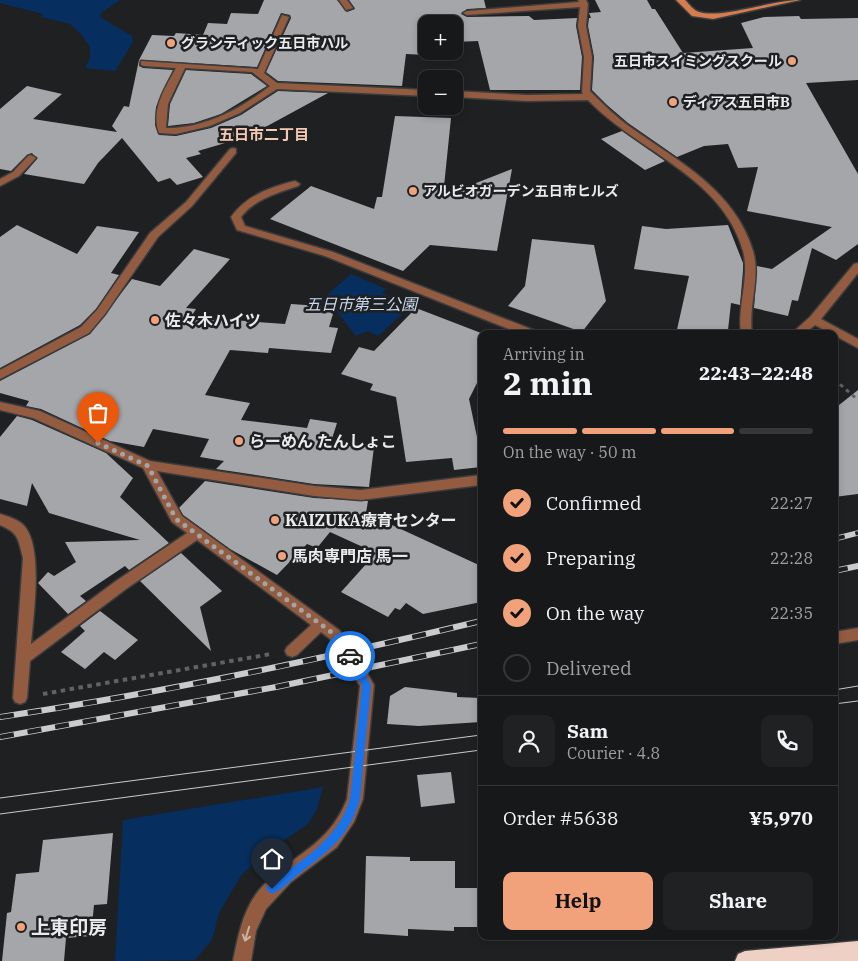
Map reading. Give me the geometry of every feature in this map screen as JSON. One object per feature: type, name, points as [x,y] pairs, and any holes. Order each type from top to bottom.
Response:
[{"type":"highway","points":[[745,961],[858,951]]},
{"type":"street","points":[[343,0],[349,8]]},
{"type":"street","points":[[680,0],[695,14],[713,17],[796,0]]},
{"type":"street","points":[[468,13],[583,2],[582,26],[588,57],[586,92],[606,114],[703,180],[737,224],[748,251],[750,269],[744,322],[746,330]]},
{"type":"street","points":[[259,74],[285,17]]},
{"type":"street","points":[[144,63],[254,70],[275,86],[418,93]]},
{"type":"street","points":[[182,65],[164,99],[160,117],[162,131],[176,132],[237,112],[260,99],[275,86]]},
{"type":"street","points":[[463,94],[526,98],[590,97]]},
{"type":"street","points":[[0,375],[85,330],[102,312],[154,235],[189,204],[233,151]]},
{"type":"street","points":[[0,183],[9,180],[31,158]]},
{"type":"street","points":[[296,184],[269,193],[243,206],[236,217],[241,228],[329,254],[522,330]]},
{"type":"street","points":[[801,330],[814,320],[858,266]]},
{"type":"street","points":[[814,320],[832,330]]},
{"type":"street","points":[[838,333],[858,344]]},
{"type":"street","points":[[0,406],[36,414],[148,466],[361,495],[478,480]]},
{"type":"street","points":[[148,466],[176,519],[198,533],[219,551],[334,634],[367,685],[355,799],[343,829],[330,844],[272,889],[255,912],[245,936],[242,961]]},
{"type":"street","points":[[0,519],[17,527],[23,534],[30,558],[20,698]]},
{"type":"street","points":[[24,657],[121,585],[198,533]]},
{"type":"street","points":[[292,651],[320,625]]},
{"type":"street","points":[[838,637],[858,634]]},
{"type":"path","points":[[838,382],[858,400]]},
{"type":"path","points":[[20,698],[292,651]]},
{"type":"green space","points":[[0,0],[120,0],[101,13],[100,17],[132,36],[133,42],[115,71],[85,68],[90,58],[90,47],[81,34],[70,24],[41,17],[43,14],[0,3]]},
{"type":"green space","name":"五日市第三公園","points":[[351,274],[386,289],[382,293],[411,306],[378,336],[368,331],[356,336],[335,309],[319,302]]},
{"type":"green space","points":[[323,787],[317,809],[308,824],[257,859],[240,877],[219,913],[212,940],[195,960],[115,961],[123,820]]},
{"type":"building","points":[[264,0],[337,0],[347,12],[355,9],[349,0],[484,0],[486,8],[467,9],[461,14],[463,15],[418,15],[418,55],[406,54],[402,86],[278,81],[266,72],[291,18],[290,15],[281,13],[257,67],[140,60],[139,66],[143,68],[173,70],[156,107],[155,125],[159,135],[176,136],[211,128],[241,115],[278,91],[328,93],[249,136],[198,151],[201,154],[186,158],[203,177],[177,185],[170,178],[158,182],[122,138],[98,163],[84,184],[24,174],[37,159],[32,153],[27,155],[11,171],[0,169],[0,109],[27,86],[62,94],[33,119],[117,132],[112,126],[124,106],[129,107],[139,60],[152,35],[174,36],[176,33],[203,35],[208,23],[227,24],[231,13],[258,14]]},
{"type":"building","points":[[595,0],[647,0],[652,9],[655,9],[683,53],[753,48],[741,23],[764,17],[799,16],[801,19],[858,18],[858,80],[806,83],[858,174],[858,244],[836,260],[812,248],[798,301],[792,300],[788,316],[754,308],[757,266],[772,269],[832,227],[747,211],[758,167],[738,168],[728,144],[704,146],[677,157],[628,123],[607,105],[592,90],[594,57],[588,26],[589,18],[591,18],[589,13],[601,12]]},
{"type":"building","points":[[463,15],[467,17],[529,16],[534,20],[577,18],[576,26],[582,57],[580,90],[490,90],[478,41],[463,42]]},
{"type":"building","points":[[186,70],[251,74],[267,86],[221,114],[194,123],[168,126],[170,104]]},
{"type":"building","name":"アルビオガーデン五日市ヒルズ","points":[[395,116],[451,118],[443,196],[512,169],[497,251],[430,245],[403,271],[270,219],[311,186],[374,209],[377,197],[382,197]]},
{"type":"building","points":[[622,131],[665,161],[645,170],[601,139]]},
{"type":"building","points":[[17,225],[77,254],[97,226],[139,232],[111,273],[119,275],[96,309],[80,325],[0,368],[0,237]]},
{"type":"building","points":[[728,225],[743,263],[743,271],[740,305],[731,303],[728,330],[677,330],[689,276],[634,269],[642,226],[666,229]]},
{"type":"building","points":[[532,239],[594,245],[606,301],[584,330],[576,330],[508,306],[525,286]]},
{"type":"building","points":[[194,249],[230,259],[186,308],[196,309],[191,317],[285,324],[291,304],[320,306],[333,314],[329,327],[338,328],[331,353],[269,348],[268,353],[230,350],[205,395],[250,403],[241,420],[307,428],[310,419],[337,423],[330,445],[374,447],[369,487],[314,484],[216,469],[224,461],[200,457],[209,439],[153,429],[144,447],[110,441],[41,409],[26,406],[29,401],[0,393],[0,381],[90,334],[132,279],[160,286]]},
{"type":"building","points":[[416,308],[478,332],[478,381],[469,399],[478,442],[478,467],[454,470],[452,458],[406,462],[396,397],[370,390],[373,384],[341,374],[359,347],[374,351]]},
{"type":"building","points":[[858,390],[858,494],[838,496],[838,406]]},
{"type":"building","points":[[17,416],[32,420],[106,453],[133,478],[120,497],[169,543],[129,570],[125,566],[80,596],[86,601],[68,614],[38,583],[48,572],[54,576],[76,562],[65,542],[140,540],[49,513],[32,483],[27,506],[0,499],[0,437]]},
{"type":"building","points":[[205,481],[314,498],[368,501],[366,513],[478,565],[478,603],[423,614],[406,603],[400,610],[395,608],[388,617],[341,592],[376,553],[330,532],[317,548],[307,544],[277,575],[230,549],[183,515],[179,508]]},
{"type":"building","points":[[181,553],[222,591],[200,607],[211,651],[140,581]]},
{"type":"building","points":[[100,611],[138,640],[115,660],[104,652],[85,669],[61,652],[85,631],[80,626]]},
{"type":"building","points":[[405,687],[457,693],[457,697],[478,698],[478,722],[419,726],[387,724],[390,696]]},
{"type":"building","points":[[451,772],[455,803],[421,807],[417,775]]},
{"type":"building","points":[[113,833],[107,904],[94,905],[91,936],[66,938],[64,961],[2,961],[7,913],[11,912],[16,874],[39,872],[43,840]]},
{"type":"building","points":[[366,856],[410,857],[410,861],[455,861],[455,888],[478,888],[478,927],[454,927],[454,931],[408,929],[408,936],[364,933]]},
{"type":"tram line","points":[[838,689],[858,686]]},
{"type":"tram line","points":[[838,704],[858,701]]},
{"type":"tram line","points":[[0,798],[478,735]]},
{"type":"tram line","points":[[0,814],[478,750]]},
{"type":"railway","points":[[838,538],[858,533]]},
{"type":"railway","points":[[838,570],[858,566]]},
{"type":"railway","points":[[0,717],[61,708],[242,674],[362,649],[478,622]]},
{"type":"railway","points":[[0,737],[276,687],[478,645]]},
{"type":"way so far","points":[[98,443],[148,466],[176,519],[198,533],[219,551],[334,634],[350,656]]},
{"type":"place","name":"グランティック五日市ハル","points":[[171,43]]},
{"type":"place","name":"五日市スイミングスクール","points":[[792,61]]},
{"type":"place","name":"ディアス五日市B","points":[[673,102]]},
{"type":"place","name":"アルビオガーデン五日市ヒルズ","points":[[413,191]]},
{"type":"place","name":"佐々木ハイツ","points":[[155,320]]},
{"type":"place","name":"らーめん たんしょこ","points":[[239,441]]},
{"type":"place","name":"KAIZUKA療育センター","points":[[275,520]]},
{"type":"place","name":"馬肉専門店 馬一","points":[[282,556]]},
{"type":"place","name":"上東印房","points":[[21,927]]},
{"type":"district","name":"五日市二丁目","points":[[264,135]]},
{"type":"route","points":[[272,889],[290,873],[330,844],[343,829],[350,815],[355,799],[367,685],[350,656]]}]
